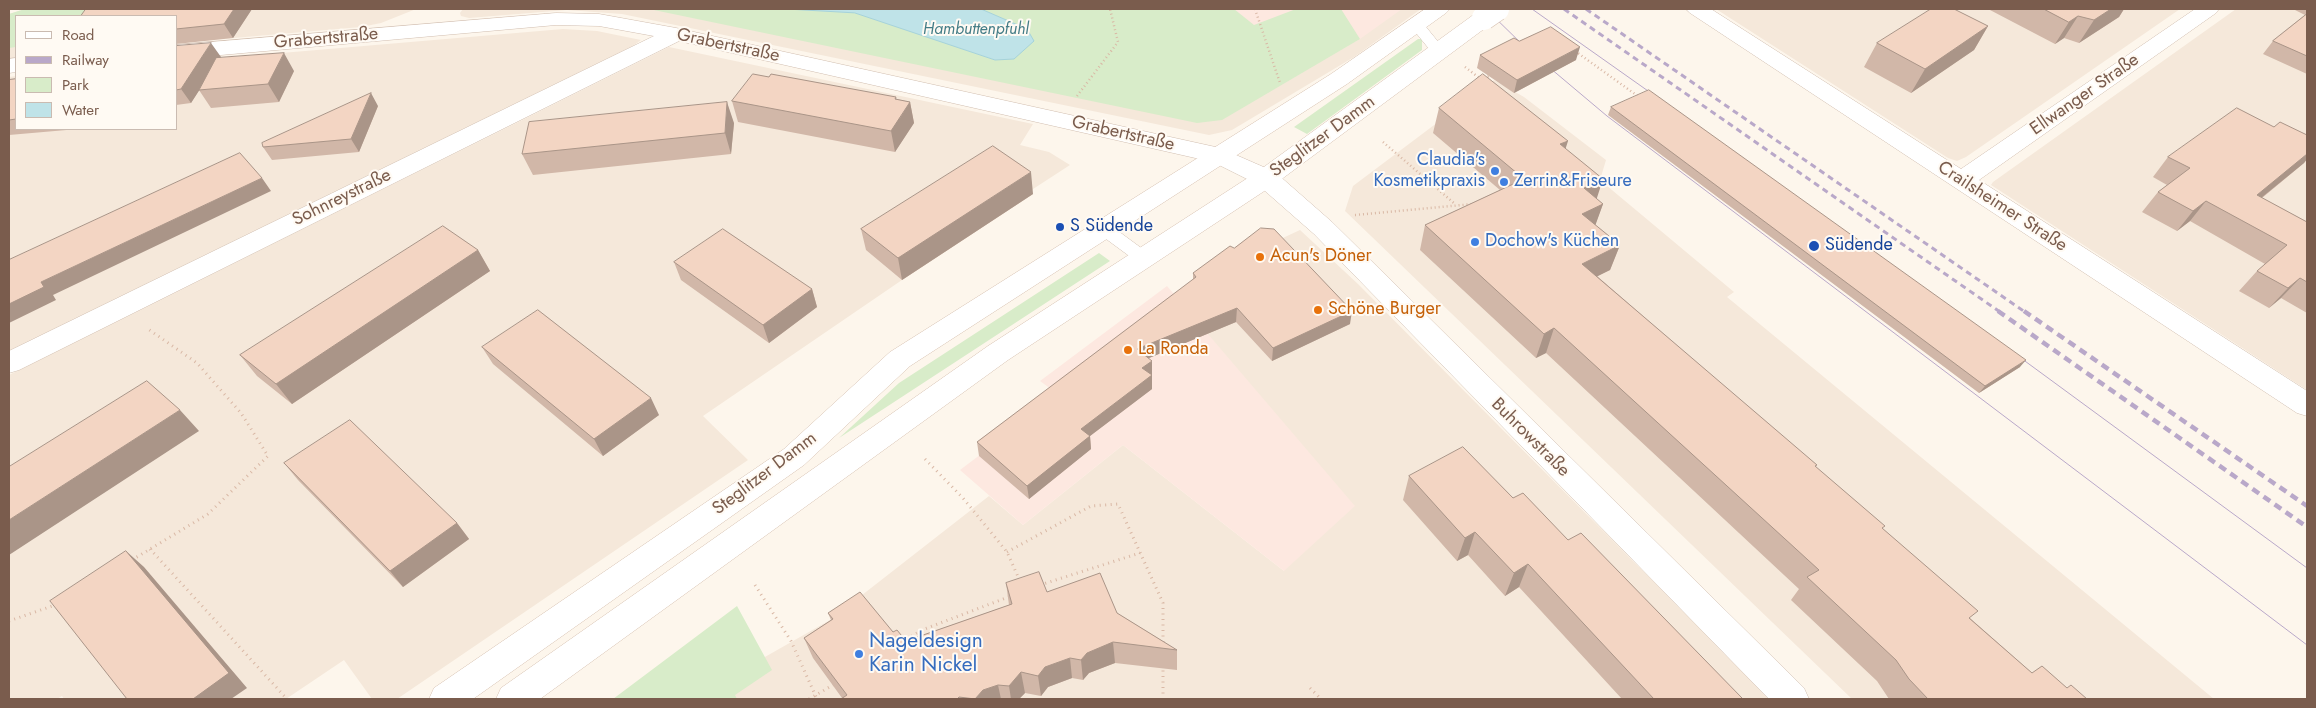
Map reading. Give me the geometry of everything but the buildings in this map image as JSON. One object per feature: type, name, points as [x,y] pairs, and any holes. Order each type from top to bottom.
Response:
[{"type":"street","points":[[435,30],[440,16],[446,9]]},
{"type":"street","name":"Steglitzer Damm","points":[[446,699],[794,457],[900,359],[1339,79],[1439,9]]},
{"type":"street","name":"Crailsheimer Straße","points":[[1697,9],[2307,405]]},
{"type":"street","name":"Ellwanger Straße","points":[[1961,182],[2209,9]]},
{"type":"street","name":"Steglitzer Damm","points":[[513,699],[998,353],[1142,257],[1266,178],[1491,14]]},
{"type":"street","name":"Grabertstraße","points":[[178,52],[556,19],[599,20],[676,34],[1220,156],[1266,178]]},
{"type":"street","name":"Sohnreystraße","points":[[9,363],[676,34]]},
{"type":"street","name":"Buhrowstraße","points":[[1266,178],[1329,235],[1792,699]]},
{"type":"lane","points":[[1417,25],[1439,52]]},
{"type":"lane","points":[[1104,229],[1142,257]]},
{"type":"path","points":[[1074,101],[1118,42],[1110,9]]},
{"type":"path","points":[[1255,9],[1283,90]]},
{"type":"path","points":[[1569,47],[1641,99]]},
{"type":"path","points":[[1465,67],[1482,80],[1489,76]]},
{"type":"path","points":[[1383,142],[1455,204]]},
{"type":"path","points":[[1353,216],[1455,204],[1482,203]]},
{"type":"path","points":[[129,562],[208,514],[268,456],[241,413],[197,363],[145,326]]},
{"type":"path","points":[[925,459],[963,498],[1007,552],[1021,583]]},
{"type":"path","points":[[1007,552],[1091,506],[1118,504],[1162,603],[1163,651]]},
{"type":"path","points":[[150,548],[287,699]]},
{"type":"path","points":[[1033,588],[1140,553]]},
{"type":"path","points":[[755,585],[791,641],[816,697]]},
{"type":"path","points":[[894,647],[922,630],[1015,595]]},
{"type":"path","points":[[9,621],[60,602]]},
{"type":"path","points":[[1163,661],[1163,699]]},
{"type":"path","points":[[809,699],[816,697],[833,685]]},
{"type":"path","points":[[1310,688],[1320,699]]},
{"type":"shaded area","points":[[25,9],[416,9],[381,23],[361,27],[178,43],[178,15],[15,15],[15,57],[9,58],[9,14]]},
{"type":"shaded area","points":[[463,9],[1421,9],[1354,57],[1232,130],[1209,135],[622,14],[567,10],[469,18],[461,16],[460,13]]},
{"type":"shaded area","points":[[1186,9],[1402,9],[1360,39],[1273,90]]},
{"type":"shaded area","points":[[1716,9],[2180,9],[1966,157],[1957,161],[1948,158]]},
{"type":"shaded area","points":[[2236,9],[2307,9],[2307,390],[1991,185]]},
{"type":"shaded area","points":[[563,29],[597,31],[641,40],[633,46],[9,351],[9,77],[15,76],[15,130],[178,130],[178,62]]},
{"type":"shaded area","points":[[669,47],[1033,124],[1020,145],[1049,152],[1070,165],[1030,191],[1033,194],[902,280],[703,416],[748,460],[397,699],[372,699],[344,660],[286,699],[64,699],[62,696],[57,699],[9,699],[9,375]]},
{"type":"shaded area","points":[[1494,80],[1524,97],[1606,160],[1600,180],[1734,292],[1727,297],[2214,699],[1852,699],[1345,211],[1353,186]]},
{"type":"shaded area","points":[[1300,230],[1358,284],[1770,699],[691,699],[830,620],[989,496],[1023,525],[1123,445],[1284,571],[1179,302],[1272,243]]},
{"type":"shaded area","points":[[1167,286],[1355,506],[1284,571],[1123,445],[1023,525],[960,470],[1059,395],[1040,381]]},
{"type":"green space","points":[[25,9],[88,9],[84,15],[15,15],[15,47],[9,48],[9,14]]},
{"type":"green space","points":[[649,9],[787,9],[855,13],[995,60],[1014,59],[1027,29],[981,9],[1234,9],[1254,25],[1296,9],[1341,9],[1360,39],[1222,120],[1197,123]]},
{"type":"green space","points":[[1418,39],[1422,39],[1422,50],[1307,134],[1294,127]]},
{"type":"green space","points":[[1099,253],[1110,261],[839,438],[899,383]]},
{"type":"green space","points":[[737,606],[772,670],[735,695],[737,699],[613,699]]},
{"type":"water","name":"Hambuttenpfuhl","points":[[787,9],[981,9],[1027,29],[1034,41],[1014,59],[995,60],[855,13]]},
{"type":"tram line","points":[[1486,9],[1527,49]]},
{"type":"tram line","points":[[1532,9],[1658,98]]},
{"type":"tram line","points":[[1544,63],[1607,116],[2307,645]]},
{"type":"tram line","points":[[2014,353],[2307,568]]},
{"type":"railway","points":[[1564,9],[2000,312]]},
{"type":"railway","points":[[1586,9],[2025,312]]},
{"type":"railway","points":[[1998,311],[2307,527]]},
{"type":"railway","points":[[2024,311],[2307,506]]},
{"type":"place","name":"Claudia's Kosmetikpraxis","points":[[1495,171]]},
{"type":"place","name":"Zerrin&Friseure","points":[[1504,182]]},
{"type":"place","name":"S Südende","points":[[1060,227]]},
{"type":"place","name":"Dochow's Küchen","points":[[1475,242]]},
{"type":"place","name":"Südende","points":[[1814,246]]},
{"type":"place","name":"Acun's Döner","points":[[1260,257]]},
{"type":"place","name":"Schöne Burger","points":[[1318,310]]},
{"type":"place","name":"La Ronda","points":[[1128,350]]},
{"type":"place","name":"Nageldesign Karin Nickel","points":[[859,654]]}]
